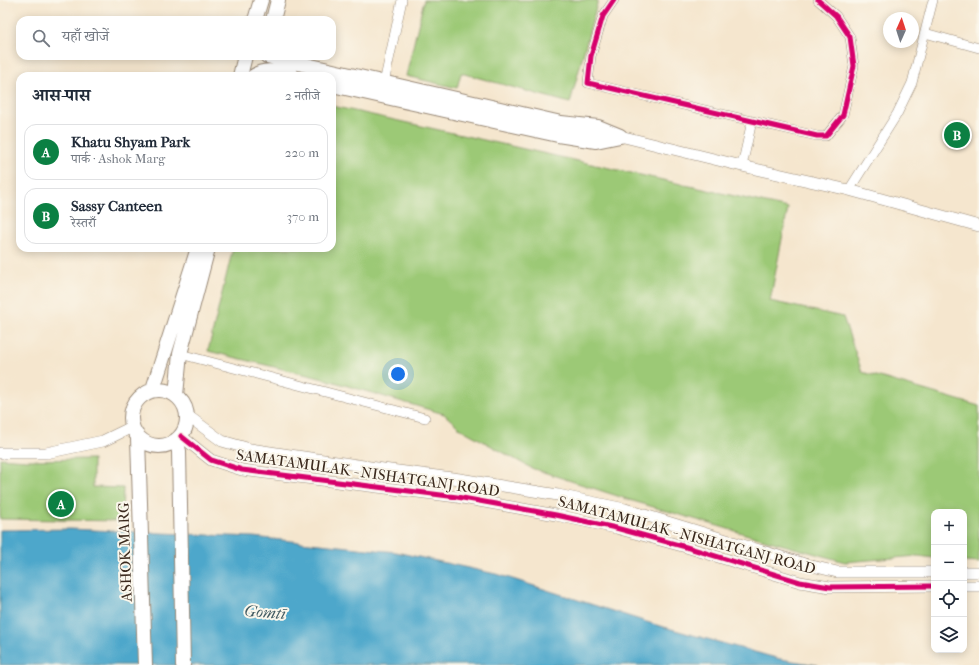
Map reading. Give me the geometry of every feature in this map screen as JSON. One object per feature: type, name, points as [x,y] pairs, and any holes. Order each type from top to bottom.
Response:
[{"type":"main road","points":[[256,16],[261,0]]},
{"type":"main road","points":[[274,16],[278,0]]},
{"type":"main road","points":[[241,72],[244,60]]},
{"type":"main road","points":[[284,60],[561,123],[598,127],[620,136]]},
{"type":"main road","points":[[261,72],[271,72]]},
{"type":"main road","points":[[336,86],[558,135],[596,141],[620,136]]},
{"type":"main road","points":[[153,389],[197,252]]},
{"type":"main road","points":[[176,395],[180,354],[207,252]]},
{"type":"main road","points":[[153,389],[166,390],[176,395],[184,404],[188,416],[186,426],[179,438],[169,444],[161,446],[153,446],[145,443],[135,433],[130,415],[134,403],[142,394],[153,389]]},
{"type":"main road","name":"ASHOK MARG","points":[[135,433],[139,463],[145,665]]},
{"type":"main road","points":[[179,438],[183,665]]},
{"type":"street","points":[[384,83],[402,0]]},
{"type":"street","points":[[614,0],[603,16],[591,56],[588,83],[816,136],[826,136],[843,114],[854,66],[850,37],[836,16],[818,0]]},
{"type":"street","points":[[849,190],[897,114],[912,83],[933,0]]},
{"type":"street","points":[[925,33],[979,48]]},
{"type":"street","points":[[742,166],[752,121]]},
{"type":"street","points":[[620,136],[849,190],[979,226]]},
{"type":"street","points":[[180,354],[425,418]]},
{"type":"street","name":"SAMATAMULAK - NISHATGANJ ROAD","points":[[188,416],[222,441],[250,449],[460,479],[558,495],[625,510],[801,563],[837,572],[931,572]]},
{"type":"street","points":[[0,453],[46,453],[135,433]]},
{"type":"street","name":"SAMATAMULAK - NISHATGANJ ROAD","points":[[179,438],[211,460],[242,470],[457,497],[556,515],[616,528],[679,545],[800,582],[830,587],[931,586]]},
{"type":"street","points":[[967,572],[979,572]]},
{"type":"street","points":[[967,586],[979,586]]},
{"type":"green space","points":[[424,0],[598,0],[570,103],[461,73],[457,88],[406,76]]},
{"type":"green space","points":[[336,107],[788,208],[770,301],[843,317],[862,372],[979,406],[979,562],[967,561],[967,509],[931,509],[931,558],[918,556],[845,562],[633,501],[531,468],[461,429],[444,414],[324,379],[208,351],[232,252],[336,252]]},
{"type":"green space","points":[[0,458],[27,460],[93,459],[93,487],[123,488],[122,521],[0,519]]},
{"type":"water","name":"Gomtī","points":[[70,529],[253,537],[396,552],[500,575],[653,624],[780,659],[818,665],[0,665],[0,530]]},
{"type":"cycle path","points":[[614,0],[603,16],[591,56],[588,83],[817,136],[826,136],[843,115],[854,66],[850,37],[836,16],[818,0]]},
{"type":"cycle path","points":[[181,436],[211,460],[242,470],[457,497],[556,515],[616,528],[686,547],[800,582],[830,587],[931,586]]},
{"type":"place","name":"Sassy Canteen","points":[[957,135]]},
{"type":"place","name":"Khatu Shyam Park","points":[[61,504]]}]
